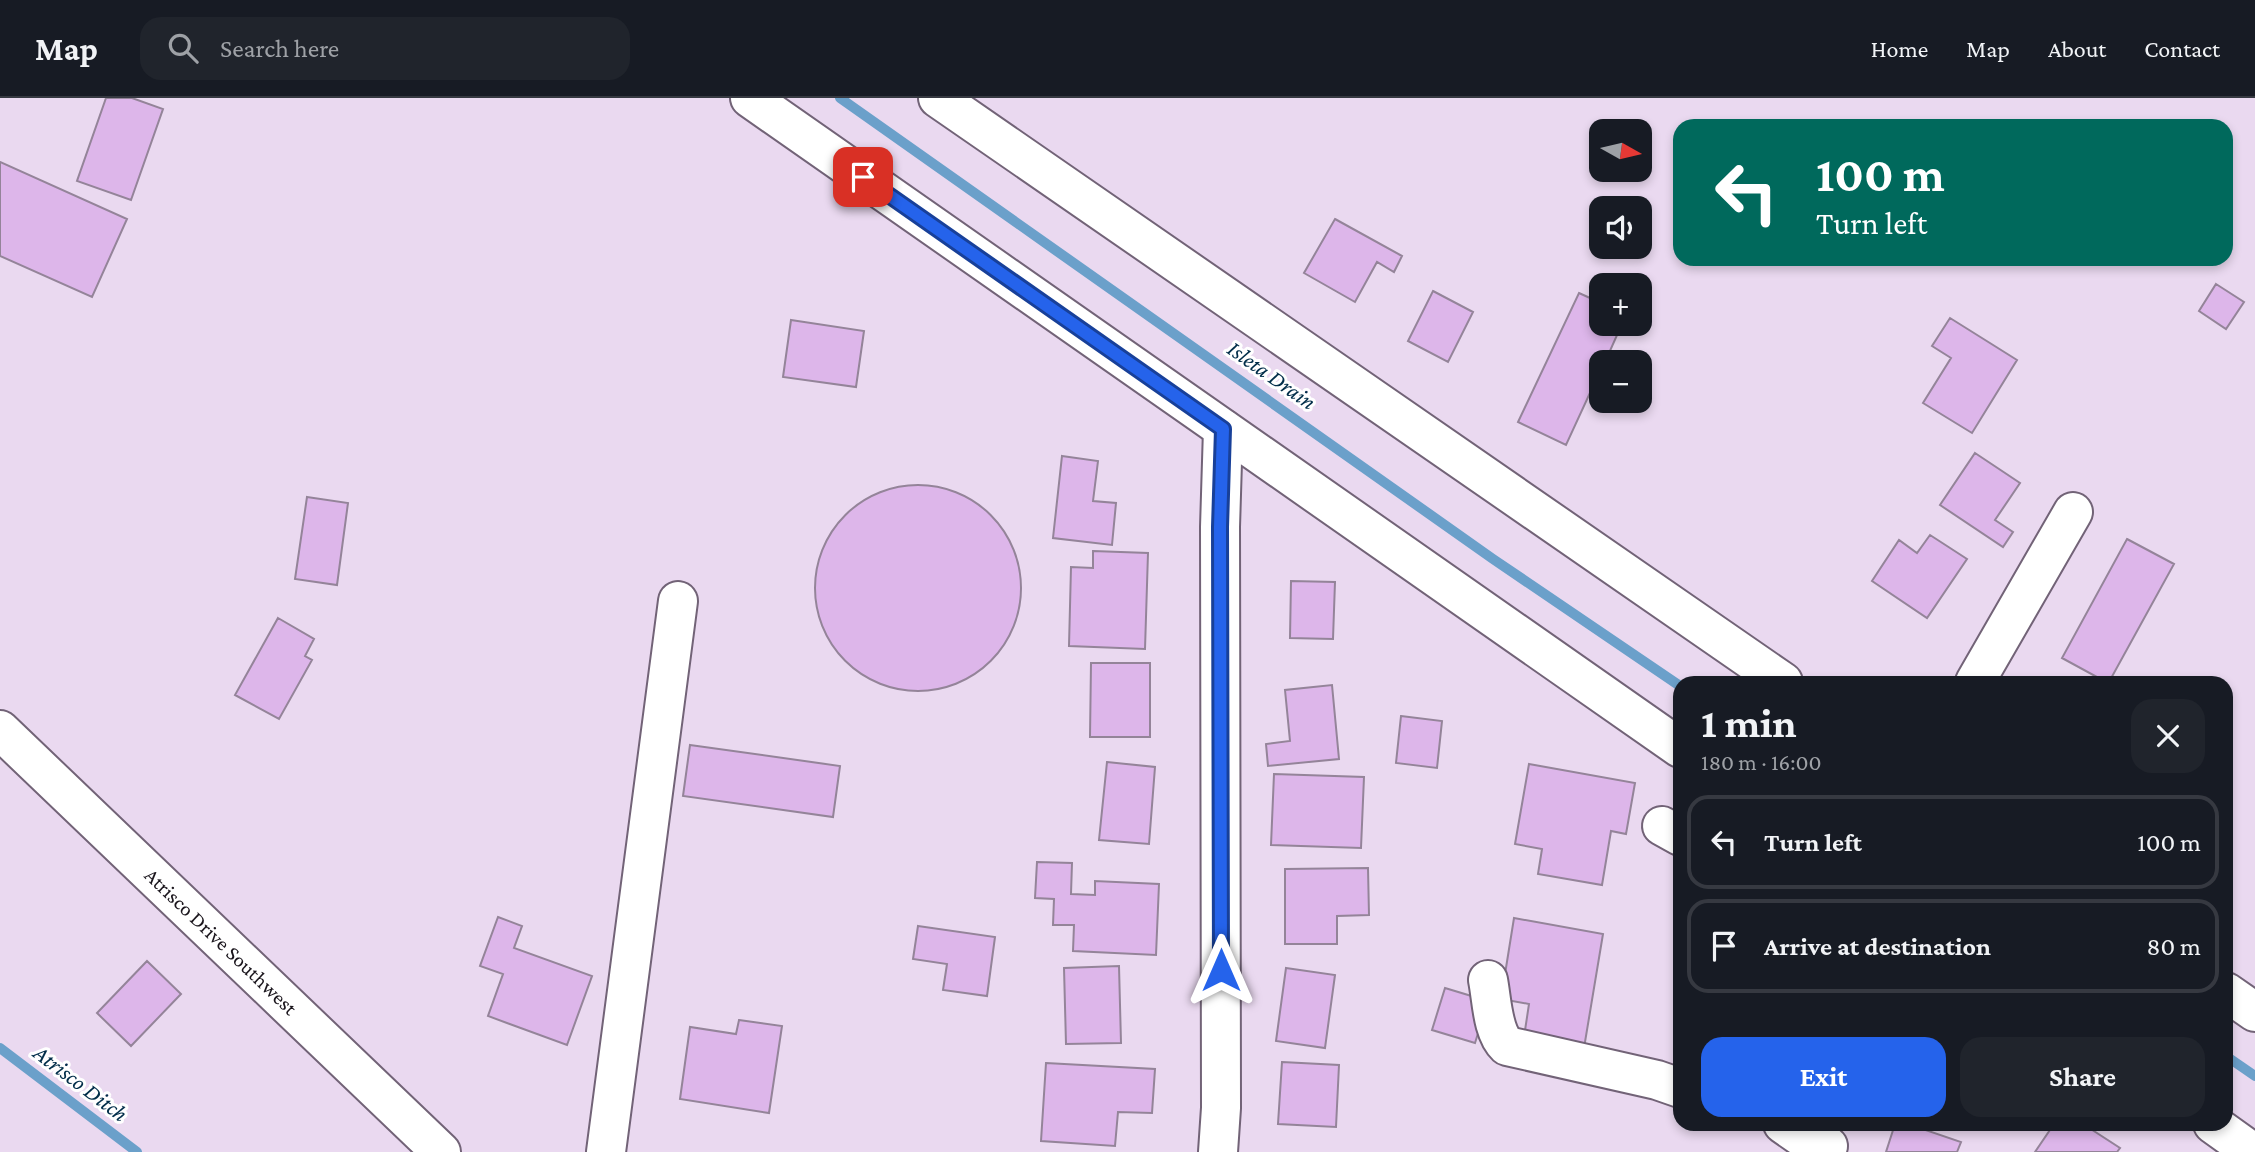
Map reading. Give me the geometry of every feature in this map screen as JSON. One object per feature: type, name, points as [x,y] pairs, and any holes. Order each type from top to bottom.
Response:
[{"type":"street","points":[[750,98],[1673,743]]},
{"type":"street","points":[[938,98],[1774,676]]},
{"type":"street","points":[[1218,1152],[1221,1108],[1220,527],[1223,429]]},
{"type":"street","points":[[1978,676],[2073,512]]},
{"type":"street","points":[[606,1152],[678,601]]},
{"type":"street","name":"Atrisco Drive Southwest","points":[[0,730],[440,1152]]},
{"type":"street","points":[[1488,980],[1497,1030],[1501,1041],[1507,1046],[1673,1086]]},
{"type":"street","points":[[2233,997],[2255,1012]]},
{"type":"street","points":[[1793,1131],[1806,1140],[1830,1141]]},
{"type":"street","points":[[2223,1131],[2252,1152]]},
{"type":"building","points":[[106,98],[132,98],[163,109],[131,200],[77,181]]},
{"type":"building","points":[[0,162],[127,219],[92,297],[0,256]]},
{"type":"building","points":[[1335,219],[1402,256],[1394,272],[1377,262],[1355,302],[1304,273]]},
{"type":"building","points":[[2216,284],[2244,302],[2226,329],[2199,311]]},
{"type":"building","points":[[1433,291],[1473,312],[1448,362],[1408,341]]},
{"type":"building","points":[[1579,293],[1589,298],[1589,336],[1617,336],[1610,350],[1589,350],[1589,395],[1566,445],[1518,422]]},
{"type":"building","points":[[1950,318],[2017,360],[1972,433],[1923,403],[1951,358],[1932,346]]},
{"type":"building","points":[[791,320],[864,331],[856,387],[783,377]]},
{"type":"building","points":[[1975,453],[2020,483],[1995,520],[2013,532],[2003,547],[1940,505]]},
{"type":"building","points":[[1062,456],[1098,461],[1093,501],[1116,503],[1112,545],[1053,538]]},
{"type":"building","points":[[918,485],[958,492],[991,515],[1014,548],[1021,588],[1014,628],[991,661],[958,684],[918,691],[878,684],[845,661],[822,628],[815,588],[822,548],[845,515],[878,492]]},
{"type":"building","points":[[307,497],[348,503],[337,585],[295,579]]},
{"type":"building","points":[[1930,535],[1967,559],[1927,618],[1872,581],[1899,540],[1917,553]]},
{"type":"building","points":[[2127,539],[2174,564],[2112,676],[2095,676],[2062,658]]},
{"type":"building","points":[[1093,551],[1148,553],[1145,649],[1069,646],[1071,567],[1093,568]]},
{"type":"building","points":[[1291,581],[1335,582],[1333,639],[1290,638]]},
{"type":"building","points":[[278,618],[314,639],[305,656],[312,660],[279,719],[235,695]]},
{"type":"building","points":[[1091,663],[1150,663],[1150,737],[1090,737]]},
{"type":"building","points":[[1332,685],[1339,759],[1268,766],[1266,744],[1290,741],[1285,690]]},
{"type":"building","points":[[1401,716],[1442,721],[1437,768],[1396,763]]},
{"type":"building","points":[[690,745],[840,766],[833,817],[683,796]]},
{"type":"building","points":[[1107,762],[1155,767],[1149,844],[1099,840]]},
{"type":"building","points":[[1529,764],[1635,783],[1626,834],[1611,831],[1602,885],[1538,874],[1542,849],[1515,844]]},
{"type":"building","points":[[1274,774],[1364,777],[1361,848],[1271,845]]},
{"type":"building","points":[[1037,862],[1072,863],[1071,894],[1095,895],[1095,881],[1159,884],[1156,955],[1073,951],[1074,925],[1053,925],[1054,899],[1035,898]]},
{"type":"building","points":[[1368,868],[1369,915],[1337,916],[1337,944],[1285,944],[1285,869]]},
{"type":"building","points":[[498,917],[522,926],[514,948],[592,976],[567,1045],[488,1016],[503,974],[480,966]]},
{"type":"building","points":[[1514,918],[1603,934],[1584,1048],[1524,1037],[1529,1004],[1501,999]]},
{"type":"building","points":[[918,926],[995,937],[987,996],[943,990],[947,964],[913,959]]},
{"type":"building","points":[[147,961],[181,994],[131,1046],[97,1013]]},
{"type":"building","points":[[1119,966],[1121,1043],[1066,1044],[1064,968]]},
{"type":"building","points":[[1286,968],[1335,975],[1325,1048],[1276,1041]]},
{"type":"building","points":[[1445,988],[1488,1001],[1475,1043],[1432,1030]]},
{"type":"building","points":[[739,1020],[782,1026],[769,1113],[680,1099],[690,1027],[736,1034]]},
{"type":"building","points":[[1282,1062],[1339,1065],[1336,1127],[1278,1124]]},
{"type":"building","points":[[1046,1063],[1155,1069],[1152,1113],[1118,1112],[1115,1146],[1041,1141]]},
{"type":"building","points":[[1893,1131],[1929,1131],[1961,1142],[1957,1152],[1886,1152]]},
{"type":"building","points":[[2049,1131],[2094,1131],[2120,1148],[2117,1152],[2035,1152]]},
{"type":"waterway","name":"Isleta Drain","points":[[840,98],[1493,559],[1673,681]]},
{"type":"waterway","name":"Atrisco Ditch","points":[[0,1048],[137,1152]]},
{"type":"waterway","name":"Isleta Drain","points":[[2233,1061],[2255,1076]]},
{"type":"route","points":[[863,177],[1223,429],[1220,527],[1221,970]]}]
